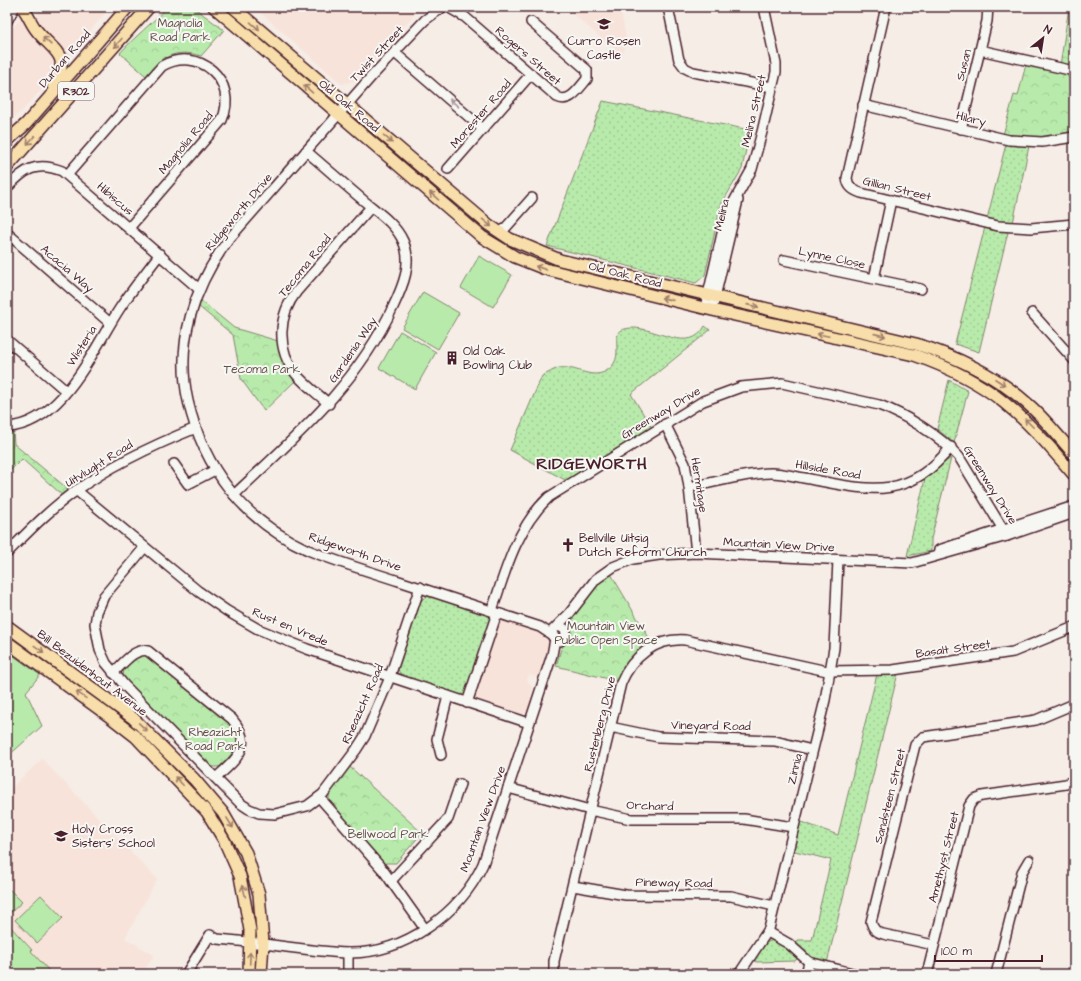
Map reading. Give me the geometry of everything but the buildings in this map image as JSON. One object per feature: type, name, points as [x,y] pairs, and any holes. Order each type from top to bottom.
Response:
[{"type":"main road","points":[[22,7],[37,31],[57,51],[62,60],[60,74],[39,110]]},
{"type":"main road","name":"Durban Road","points":[[39,110],[128,7]]},
{"type":"main road","name":"R302","points":[[7,167],[149,7]]},
{"type":"main road","name":"Old Oak Road","points":[[214,7],[482,237],[515,257],[545,269],[708,309],[914,355],[953,370],[982,386],[1016,411],[1074,474]]},
{"type":"main road","name":"Old Oak Road","points":[[233,7],[501,233],[534,251],[560,260],[916,344],[963,361],[1006,386],[1029,405],[1074,454]]},
{"type":"main road","name":"R302","points":[[7,141],[39,110]]},
{"type":"main road","name":"Bill Bezuidenhout Avenue","points":[[7,626],[133,718],[215,802],[240,840],[259,894],[263,943],[261,974]]},
{"type":"main road","name":"Bill Bezuidenhout Avenue","points":[[7,642],[132,734],[207,812],[224,840],[240,876],[245,897],[251,942],[249,974]]},
{"type":"street","points":[[7,21],[15,7]]},
{"type":"street","name":"Twist Street","points":[[425,20],[432,7]]},
{"type":"street","name":"Twist Street","points":[[338,114],[425,20],[443,7]]},
{"type":"street","name":"Rogers Street","points":[[448,7],[465,17],[557,97],[566,99],[572,96],[587,79],[588,72],[531,22]]},
{"type":"street","name":"Rogers Street","points":[[458,7],[465,17]]},
{"type":"street","points":[[668,7],[678,57],[685,68],[693,72],[772,87]]},
{"type":"street","name":"Melina Street","points":[[739,195],[752,169],[757,153],[776,64],[764,7]]},
{"type":"street","name":"Gillian Street","points":[[886,7],[847,182],[855,191],[998,226],[1031,228],[1074,224]]},
{"type":"street","name":"Susan","points":[[961,129],[980,50],[988,7]]},
{"type":"street","points":[[980,50],[1074,72]]},
{"type":"street","points":[[395,53],[483,129]]},
{"type":"street","name":"Magnolia Road","points":[[68,174],[162,66],[174,60],[187,59],[199,62],[210,69],[219,78],[225,89],[227,101],[222,120],[129,228]]},
{"type":"street","name":"Morester Road","points":[[448,169],[531,74]]},
{"type":"street","name":"Hilary","points":[[863,105],[961,129],[1018,141],[1042,142],[1074,137]]},
{"type":"street","name":"Ridgeworth Drive","points":[[338,114],[229,239],[212,264],[199,289],[187,332],[184,360],[186,389],[203,449],[215,470],[234,495],[265,524],[296,544],[332,559],[558,633]]},
{"type":"street","name":"Gardenia Way","points":[[234,495],[329,404],[348,382],[376,340],[396,301],[406,275],[407,256],[401,236],[392,224],[306,151]]},
{"type":"street","name":"Hibiscus","points":[[7,188],[22,173],[32,168],[50,167],[68,174],[199,289]]},
{"type":"street","name":"Melina","points":[[708,309],[712,296],[726,216],[739,195]]},
{"type":"street","points":[[501,233],[532,198]]},
{"type":"street","name":"Lynne Close","points":[[874,279],[892,200]]},
{"type":"street","name":"Tecoma Road","points":[[329,404],[297,376],[289,363],[282,341],[283,318],[292,297],[371,207]]},
{"type":"street","name":"Acacia Way","points":[[7,233],[110,323]]},
{"type":"street","name":"Wisteria","points":[[7,427],[25,424],[40,417],[66,391],[90,358],[110,323],[160,254]]},
{"type":"street","name":"Lynne Close","points":[[784,260],[921,289]]},
{"type":"street","points":[[1032,313],[1073,358]]},
{"type":"street","points":[[7,340],[66,391]]},
{"type":"street","name":"Greenway Drive","points":[[467,703],[513,550],[540,506],[562,488],[665,424],[703,401],[728,391],[751,385],[782,383],[884,407],[934,435],[951,447],[968,470],[1005,532]]},
{"type":"street","name":"Hermitage","points":[[665,424],[683,457],[690,487],[696,554]]},
{"type":"street","name":"Uitvlught Road","points":[[7,554],[34,526],[76,490],[101,474],[153,446],[196,428]]},
{"type":"street","name":"Hillside Road","points":[[690,487],[771,473],[865,489],[887,488],[916,478],[941,459],[951,447]]},
{"type":"street","points":[[174,464],[188,484],[215,470]]},
{"type":"street","name":"Rust en Vrede","points":[[76,490],[144,548],[208,598],[258,629],[307,650],[467,703],[530,722]]},
{"type":"street","name":"Mountain View Drive","points":[[1005,532],[1074,506]]},
{"type":"street","name":"Mountain View Drive","points":[[186,974],[210,935],[217,939],[348,953],[386,946],[404,940],[425,929],[448,912],[472,885],[482,864],[530,722],[558,633],[569,614],[596,579],[617,565],[646,556],[696,554],[892,563],[1074,513]]},
{"type":"street","name":"Rheazicht Road","points":[[144,548],[104,596],[97,612],[96,629],[100,650],[106,663],[244,806],[259,813],[270,815],[307,806],[320,798],[360,744],[390,677],[420,588]]},
{"type":"street","name":"Zinnia","points":[[739,974],[768,932],[812,750],[831,670],[834,648],[838,560]]},
{"type":"street","name":"Basalt Street","points":[[831,670],[893,670],[1013,652],[1074,627]]},
{"type":"street","name":"Rustenberg Drive","points":[[554,974],[554,961],[621,684],[628,670],[642,653],[663,643],[685,640],[827,671],[831,670]]},
{"type":"street","points":[[114,673],[136,652],[142,650],[148,651],[232,719],[242,735],[242,748],[238,757],[216,778]]},
{"type":"street","points":[[441,755],[437,739],[448,696]]},
{"type":"street","name":"Sandsteen Street","points":[[934,945],[876,932],[871,922],[915,745],[923,737],[1036,720],[1074,704]]},
{"type":"street","name":"Vineyard Road","points":[[610,727],[658,737],[766,740],[812,750]]},
{"type":"street","name":"Amethyst Street","points":[[927,974],[969,806],[972,801],[982,796],[1066,784],[1074,780]]},
{"type":"street","points":[[391,881],[448,819],[460,784]]},
{"type":"street","name":"Orchard","points":[[508,788],[590,810],[631,819],[744,819],[793,827]]},
{"type":"street","points":[[320,798],[391,881],[425,929]]},
{"type":"street","points":[[996,974],[1022,872],[1029,860]]},
{"type":"street","name":"Pineway Road","points":[[573,886],[626,895],[732,896],[774,906]]},
{"type":"street","points":[[768,932],[789,944],[809,962],[856,974]]},
{"type":"street","points":[[348,953],[348,974]]},
{"type":"street","points":[[806,974],[809,962]]},
{"type":"street","points":[[1073,974],[1074,968]]},
{"type":"shaded area","points":[[38,7],[110,7],[69,56],[37,23]]},
{"type":"shaded area","points":[[254,7],[421,7],[356,80],[342,84]]},
{"type":"shaded area","name":"Curro Rosen Castle","points":[[565,7],[620,7],[627,42],[622,56]]},
{"type":"shaded area","points":[[20,19],[53,50],[59,61],[52,78],[23,110],[7,123],[7,35]]},
{"type":"shaded area","points":[[503,620],[542,632],[547,636],[550,642],[540,674],[536,677],[529,675],[527,680],[532,687],[529,708],[523,715],[472,698],[497,623]]},
{"type":"shaded area","name":"Holy Cross Sisters' School","points":[[42,759],[157,879],[125,938],[154,955],[142,974],[7,974],[7,792]]},
{"type":"green space","name":"Magnolia Road Park","points":[[167,7],[193,7],[224,30],[201,56],[184,53],[170,56],[152,69],[146,76],[120,53]]},
{"type":"green space","points":[[1069,7],[1074,7],[1074,68],[1060,66]]},
{"type":"green space","points":[[1026,64],[1074,75],[1074,134],[1039,139],[1003,135],[1014,95],[1018,96]]},
{"type":"green space","points":[[603,101],[750,130],[742,169],[721,205],[705,275],[696,283],[547,246]]},
{"type":"green space","points":[[1006,144],[1029,146],[1013,223],[987,219]]},
{"type":"green space","points":[[985,227],[1008,232],[979,352],[955,344]]},
{"type":"green space","points":[[479,256],[512,275],[493,307],[461,288]]},
{"type":"green space","points":[[423,292],[459,313],[438,349],[402,328]]},
{"type":"green space","name":"Tecoma Park","points":[[200,300],[234,328],[278,341],[283,361],[295,381],[264,411],[241,379],[233,335],[198,306]]},
{"type":"green space","points":[[705,326],[710,330],[631,394],[652,428],[567,481],[510,450],[542,376],[559,368],[572,369],[591,374],[603,373],[614,363],[617,356],[617,337],[623,329],[641,329],[672,338],[682,339],[691,338],[699,334]]},
{"type":"green space","points":[[400,331],[436,352],[415,389],[379,368]]},
{"type":"green space","points":[[949,380],[968,391],[954,443],[937,429]]},
{"type":"green space","points":[[7,431],[13,431],[14,444],[69,490],[62,495],[22,459],[7,474]]},
{"type":"green space","points":[[951,458],[931,539],[931,551],[907,556],[925,479],[923,477]]},
{"type":"green space","name":"Mountain View Public Open Space","points":[[611,574],[652,643],[640,650],[631,659],[623,669],[617,681],[556,666],[561,649],[570,638],[572,621],[578,609],[596,586]]},
{"type":"green space","points":[[431,596],[492,615],[465,696],[402,676],[398,670],[419,603],[425,597]]},
{"type":"green space","points":[[7,651],[40,675],[26,692],[42,726],[7,757]]},
{"type":"green space","name":"Rheazicht Road Park","points":[[144,654],[228,719],[238,733],[239,748],[223,765],[219,767],[210,766],[123,678],[124,667],[138,655]]},
{"type":"green space","points":[[898,673],[827,963],[811,959],[795,943],[797,940],[812,940],[831,860],[791,850],[799,821],[838,835],[877,674]]},
{"type":"green space","name":"Bellwood Park","points":[[349,766],[422,833],[396,863],[386,863],[384,865],[329,802],[329,793]]},
{"type":"green space","points":[[7,887],[22,902],[10,913],[7,910]]},
{"type":"green space","points":[[41,895],[63,918],[37,943],[15,920]]},
{"type":"green space","points":[[7,923],[32,950],[31,951],[52,974],[7,974]]},
{"type":"green space","points":[[773,940],[790,949],[798,958],[795,961],[756,962],[754,959],[765,943]]},
{"type":"place","name":"Curro Rosen Castle","points":[[604,24]]},
{"type":"place","name":"Old Oak Bowling Club","points":[[452,358]]},
{"type":"place","name":"Bellville Uitsig Dutch Reform Church","points":[[568,545]]},
{"type":"place","name":"Holy Cross Sisters' School","points":[[61,836]]},
{"type":"district","name":"RIDGEWORTH","points":[[592,464]]}]
